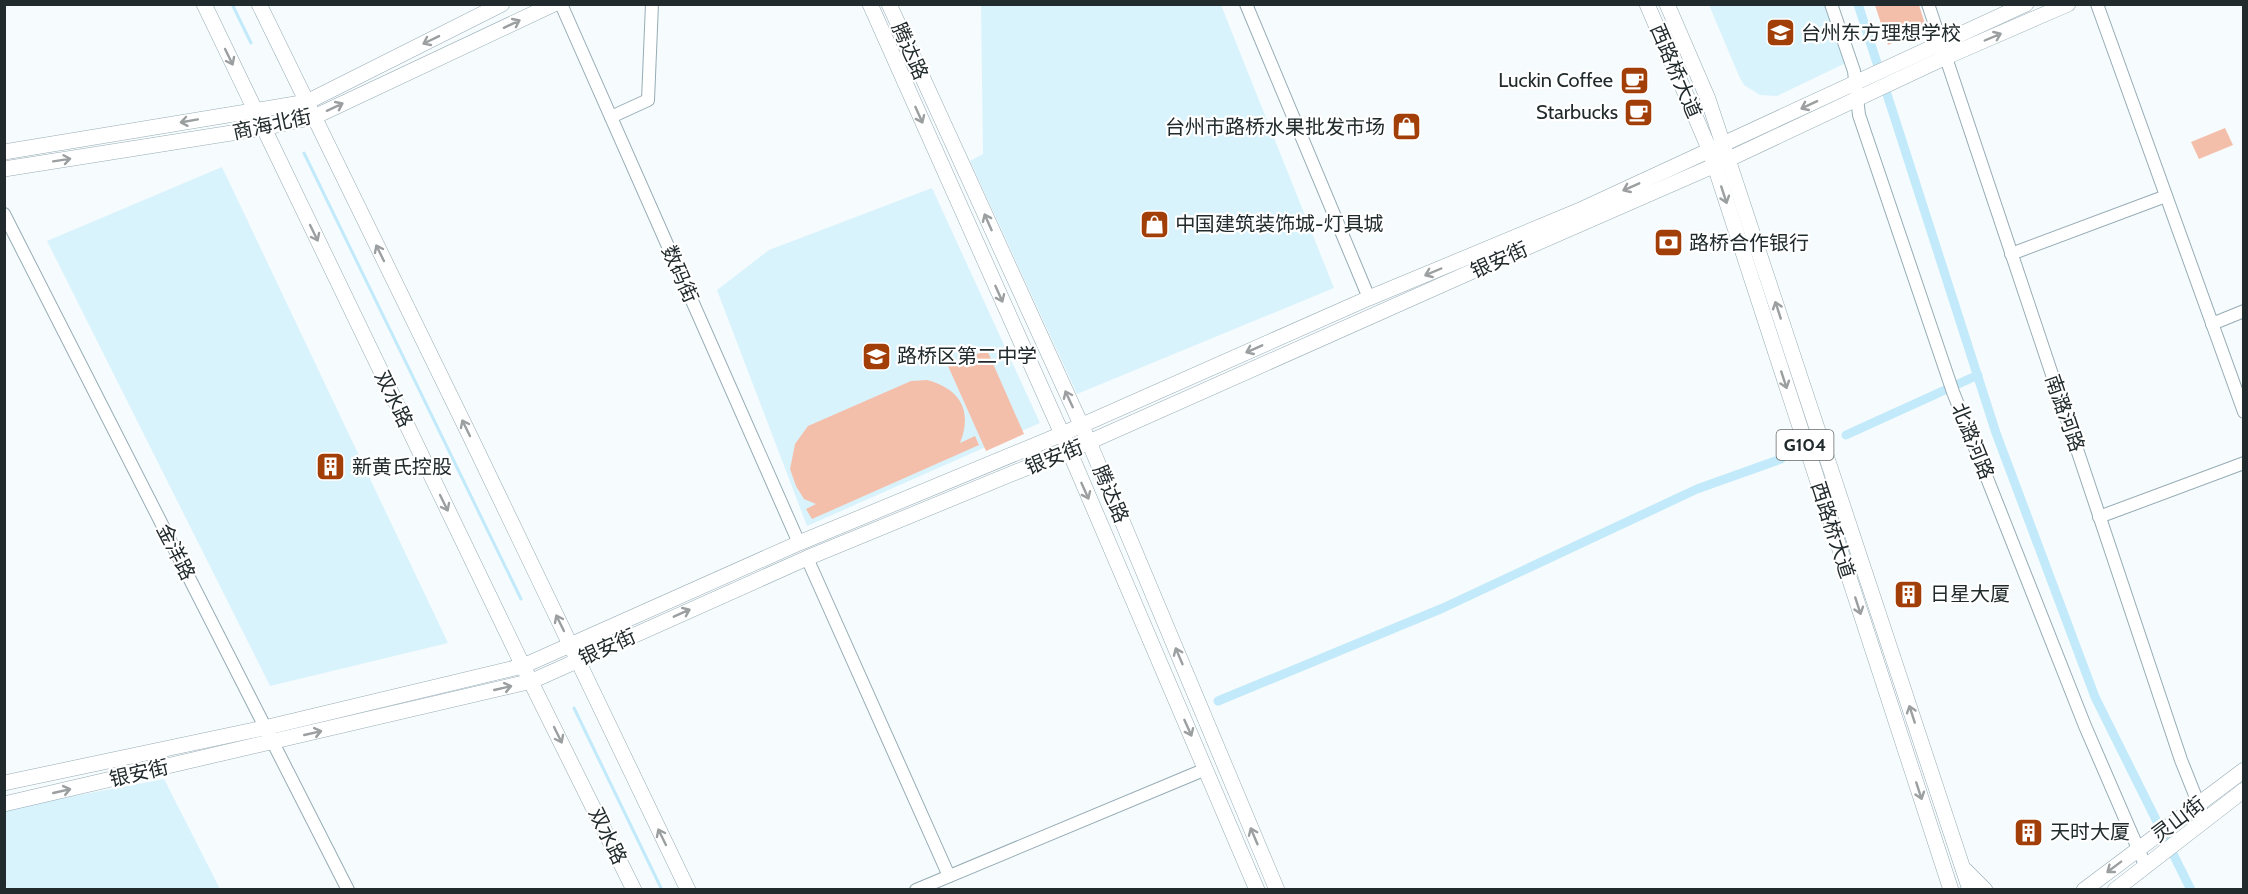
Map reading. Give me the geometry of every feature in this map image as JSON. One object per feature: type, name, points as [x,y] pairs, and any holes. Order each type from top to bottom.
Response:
[{"type":"main road","name":"双水路","points":[[204,4],[523,666],[634,890]]},
{"type":"main road","points":[[259,4],[688,890]]},
{"type":"main road","name":"商海北街","points":[[4,152],[306,102],[502,4]]},
{"type":"main road","name":"商海北街","points":[[4,169],[263,128],[314,117],[554,4]]},
{"type":"main road","name":"腾达路","points":[[870,4],[1062,434],[1257,890]]},
{"type":"main road","name":"腾达路","points":[[889,4],[1089,442],[1277,890]]},
{"type":"main road","name":"西路桥大道","points":[[1647,4],[1719,156],[1970,890]]},
{"type":"main road","name":"西路桥大道","points":[[1667,4],[1708,99],[1719,156],[1949,886]]},
{"type":"main road","name":"银安街","points":[[4,804],[532,681],[807,558],[1089,442],[1533,244],[1943,50],[2026,4]]},
{"type":"main road","name":"银安街","points":[[1943,50],[2068,4]]},
{"type":"main road","name":"银安街","points":[[4,783],[264,728],[523,666],[799,543],[1081,426],[1369,298],[1578,211],[1719,156]]},
{"type":"main road","name":"灵山街","points":[[2084,890],[2244,770]]},
{"type":"main road","name":"灵山街","points":[[2115,890],[2244,790]]},
{"type":"main road","points":[[1964,869],[1984,890]]},
{"type":"street","name":"数码街","points":[[561,4],[799,543]]},
{"type":"street","points":[[611,117],[648,100],[652,4]]},
{"type":"street","points":[[1246,4],[1369,298]]},
{"type":"street","name":"北潞河路","points":[[1831,4],[1860,89],[1859,115],[1953,392],[2085,726],[2149,864]]},
{"type":"street","name":"南潞河路","points":[[1928,4],[2181,760],[2205,820]]},
{"type":"street","points":[[2097,4],[2244,412]]},
{"type":"street","points":[[2011,254],[2166,196]]},
{"type":"street","name":"金洋路","points":[[4,214],[348,890]]},
{"type":"street","points":[[2212,324],[2244,311]]},
{"type":"street","points":[[2099,517],[2244,463]]},
{"type":"street","points":[[807,558],[949,876]]},
{"type":"street","points":[[916,890],[1206,769]]},
{"type":"shaded area","name":"中国建筑装饰城-灯具城","points":[[981,5],[1221,5],[1334,288],[1077,394],[970,161],[983,154]]},
{"type":"shaded area","name":"台州东方理想学校","points":[[1709,5],[1829,5],[1848,62],[1777,96],[1760,95],[1744,85]]},
{"type":"shaded area","points":[[1875,5],[1919,5],[1926,27],[1888,45]]},
{"type":"shaded area","points":[[2225,128],[2233,145],[2199,159],[2191,142]]},
{"type":"shaded area","points":[[222,167],[448,643],[270,686],[47,241]]},
{"type":"shaded area","name":"路桥区第二中学","points":[[932,188],[1040,423],[807,526],[717,290],[769,250]]},
{"type":"shaded area","points":[[987,350],[1024,434],[986,451],[948,366]]},
{"type":"shaded area","points":[[927,380],[948,389],[961,402],[965,420],[960,443],[975,436],[979,445],[812,519],[806,509],[816,504],[804,499],[790,469],[795,444],[808,426],[911,381]]},
{"type":"shaded area","points":[[164,779],[220,889],[8,890],[5,883],[5,809]]},
{"type":"waterway","points":[[232,4],[251,43]]},
{"type":"waterway","points":[[1858,4],[1996,433],[2095,697],[2191,890]]},
{"type":"waterway","points":[[304,153],[521,599]]},
{"type":"waterway","points":[[1846,435],[1978,375]]},
{"type":"waterway","points":[[1218,701],[1443,608],[1697,489],[1781,459]]},
{"type":"waterway","points":[[574,708],[662,890]]},
{"type":"place","name":"台州东方理想学校","points":[[1780,33]]},
{"type":"place","name":"Luckin Coffee","points":[[1634,80]]},
{"type":"place","name":"Starbucks","points":[[1639,112]]},
{"type":"place","name":"台州市路桥水果批发市场","points":[[1406,127]]},
{"type":"place","name":"中国建筑装饰城-灯具城","points":[[1154,224]]},
{"type":"place","name":"路桥合作银行","points":[[1668,243]]},
{"type":"place","name":"路桥区第二中学","points":[[876,356]]},
{"type":"place","name":"新黄氏控股","points":[[331,467]]},
{"type":"place","name":"日星大厦","points":[[1909,594]]},
{"type":"place","name":"天时大厦","points":[[2029,832]]}]
